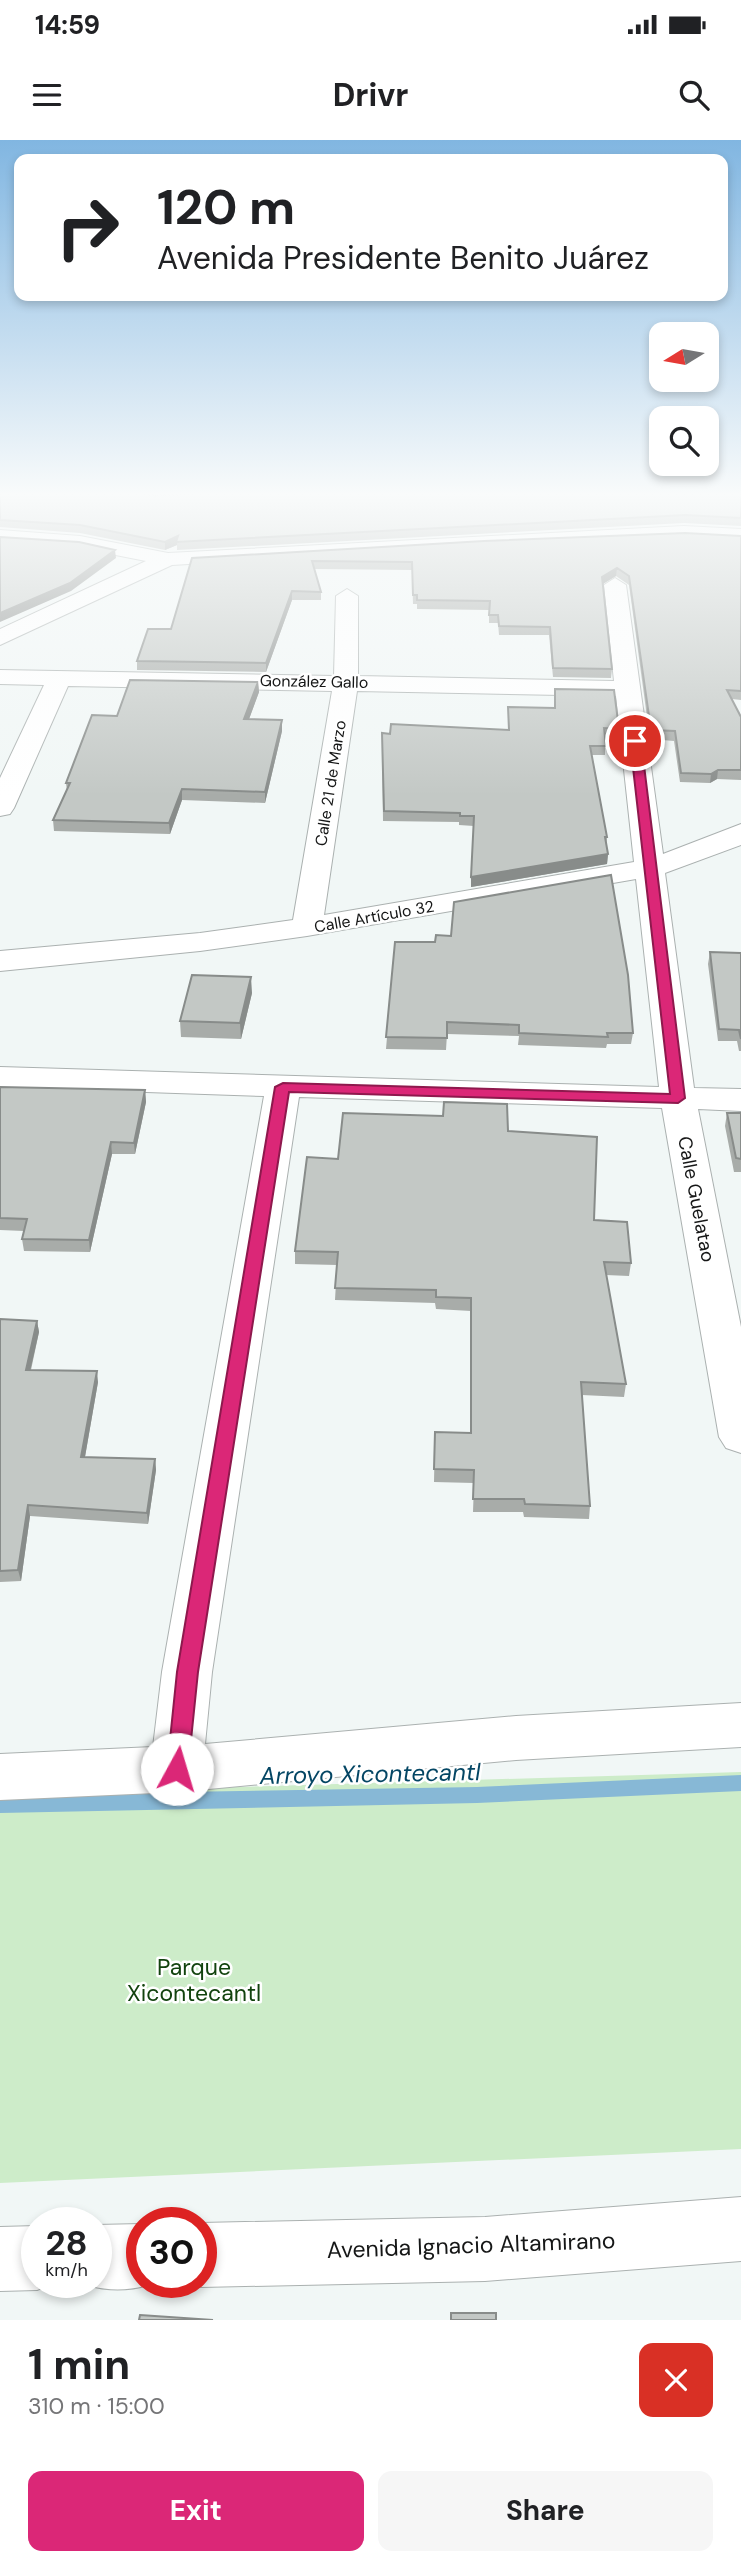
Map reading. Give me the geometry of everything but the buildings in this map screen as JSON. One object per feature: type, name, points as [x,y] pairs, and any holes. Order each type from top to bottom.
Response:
[{"type":"street","points":[[0,638],[88,593]]},
{"type":"street","name":"Calle Guelatao","points":[[616,593],[678,1098],[741,1437]]},
{"type":"street","name":"Calle 21 de Marzo","points":[[307,928],[346,681],[347,596]]},
{"type":"street","name":"González Gallo","points":[[0,677],[346,681],[629,690]]},
{"type":"street","points":[[0,808],[60,677]]},
{"type":"street","name":"Calle Artículo 32","points":[[0,961],[200,942],[307,928],[651,868],[719,845],[741,833]]},
{"type":"street","points":[[0,1077],[741,1100]]},
{"type":"street","points":[[177,1769],[187,1672],[283,1087]]},
{"type":"street","points":[[0,1777],[177,1769],[516,1738],[741,1725]]},
{"type":"street","name":"Avenida Ignacio Altamirano","points":[[217,2255],[485,2249],[741,2229]]},
{"type":"street","points":[[0,2259],[21,2258]]},
{"type":"green space","name":"Parque Xicontecantl","points":[[741,1772],[741,2149],[0,2183],[0,1794]]},
{"type":"waterway","name":"Arroyo Xicontecantl","points":[[0,1804],[477,1795],[741,1783]]},
{"type":"route","points":[[177,1769],[187,1672],[283,1087],[678,1098],[635,741]]}]
